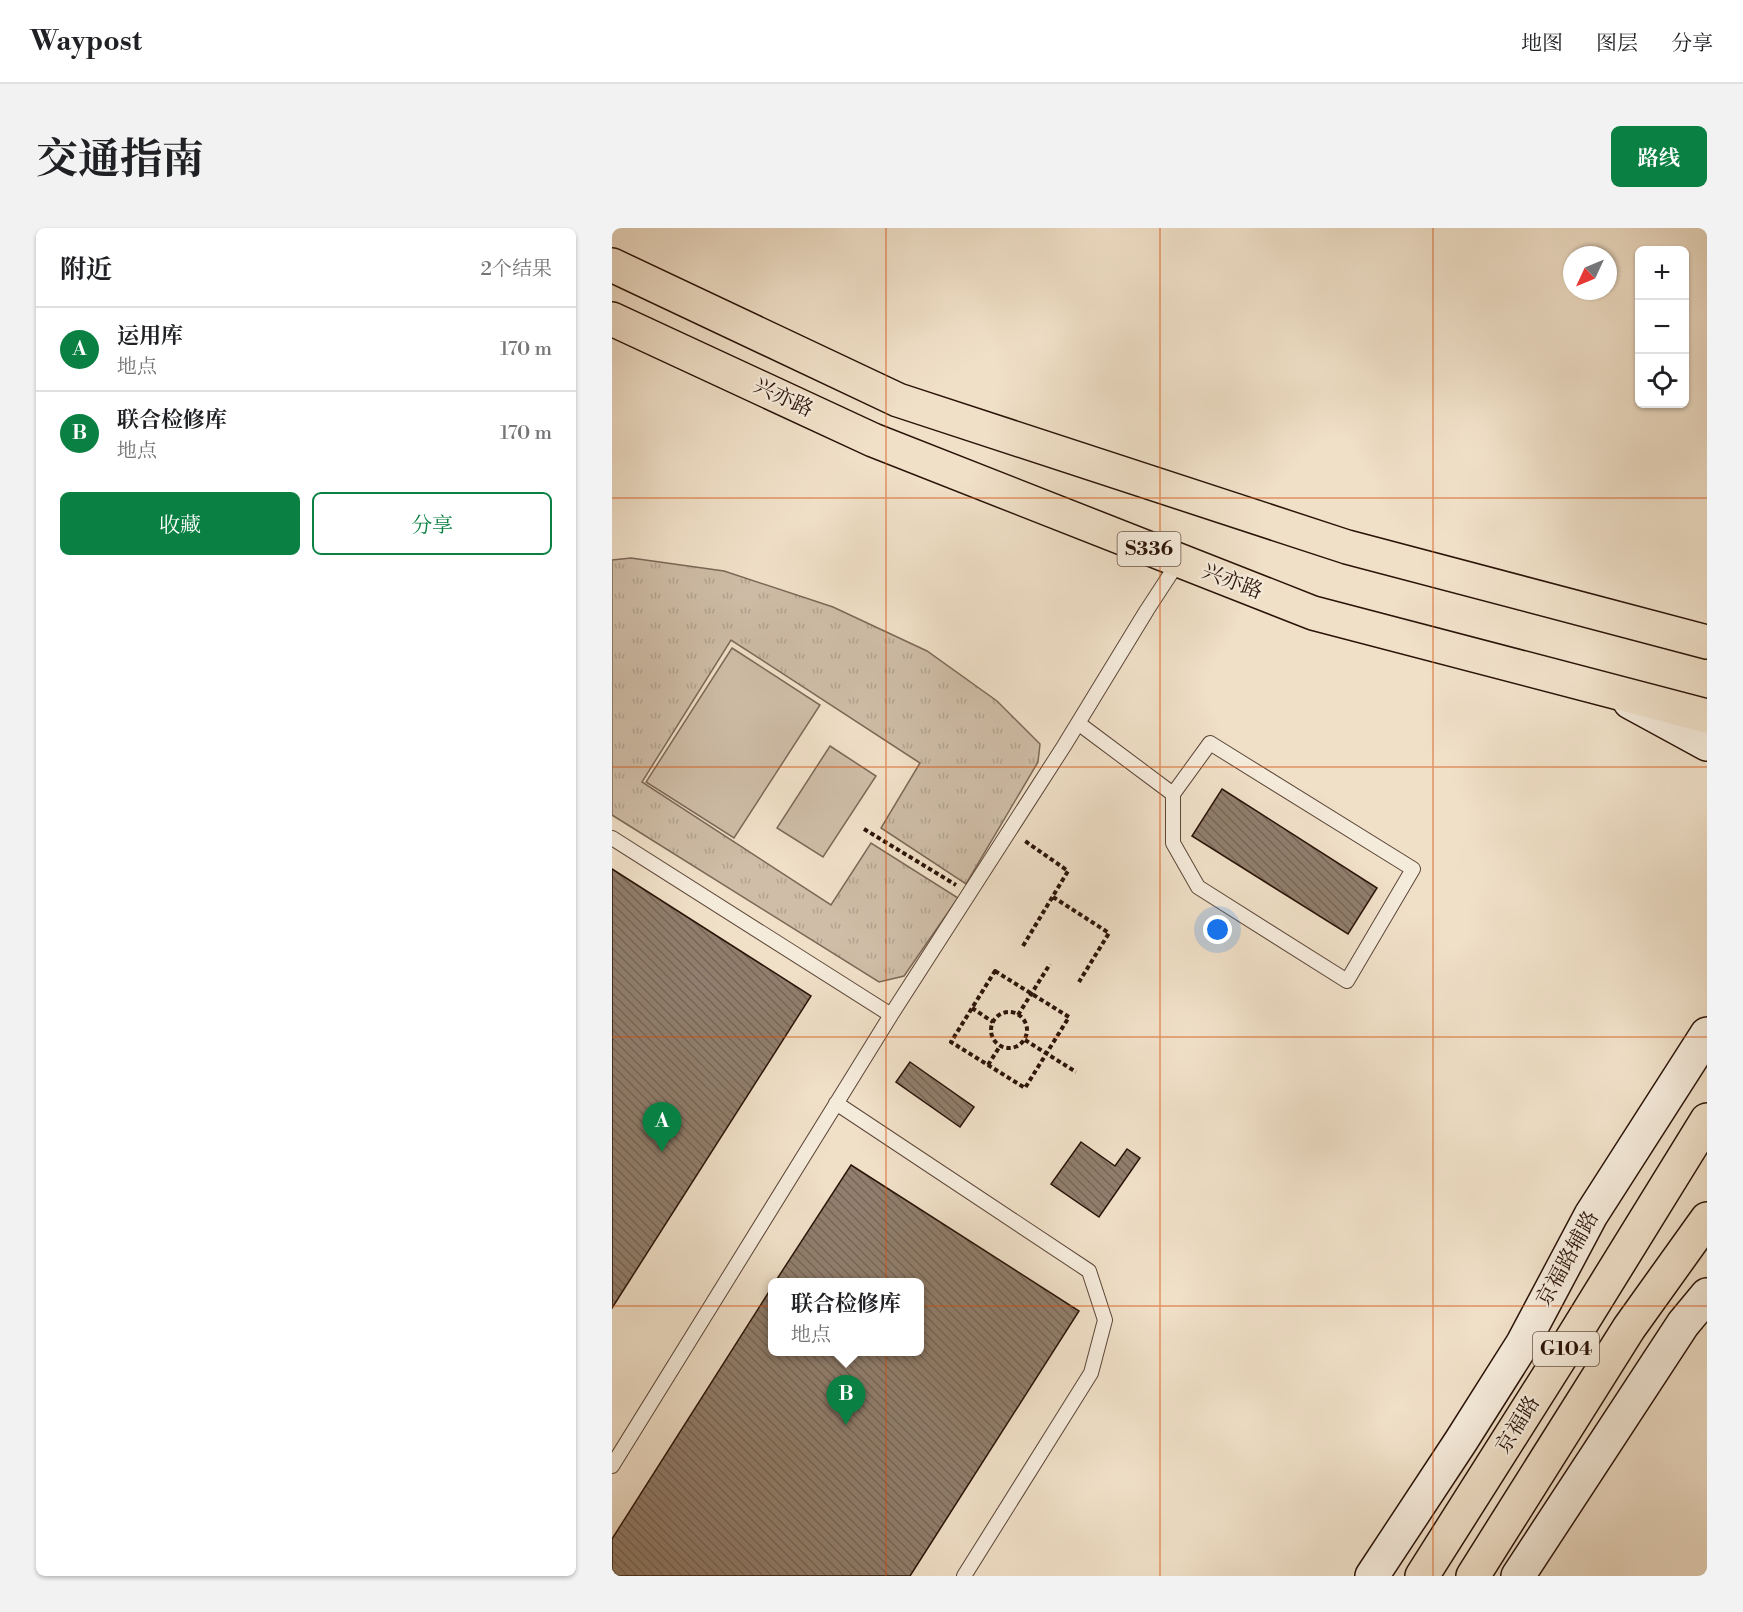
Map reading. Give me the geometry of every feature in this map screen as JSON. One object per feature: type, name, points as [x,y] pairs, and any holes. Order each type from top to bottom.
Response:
[{"type":"main road","points":[[612,265],[898,400],[1347,547],[1707,642]]},
{"type":"main road","name":"兴亦路","points":[[612,319],[873,440],[1313,613],[1707,716]]},
{"type":"main road","name":"京福路","points":[[1422,1576],[1707,1120]]},
{"type":"main road","name":"京福路","points":[[1473,1576],[1629,1328],[1707,1219]]},
{"type":"street","points":[[1616,693],[1707,744]]},
{"type":"street","name":"京福路辅路","points":[[1372,1576],[1523,1342],[1591,1215],[1707,1034]]},
{"type":"street","points":[[1518,1576],[1683,1324],[1707,1294]]},
{"type":"street","points":[[1576,1486],[1629,1328]]},
{"type":"street","points":[[1461,1441],[1565,1350]]},
{"type":"lane","points":[[612,1466],[891,1015],[1179,561]]},
{"type":"lane","points":[[1078,723],[1173,794]]},
{"type":"lane","points":[[1210,743],[1413,869],[1347,981],[1198,887],[1173,843],[1173,794],[1210,743]]},
{"type":"lane","points":[[612,838],[891,1015]]},
{"type":"lane","points":[[836,1103],[1089,1271],[1105,1320],[1091,1373],[964,1576]]},
{"type":"path","points":[[864,829],[969,894]]},
{"type":"path","points":[[1010,830],[1068,871],[1023,946]]},
{"type":"path","points":[[1053,897],[1109,933],[1079,982]]},
{"type":"path","points":[[1018,1015],[1050,964]]},
{"type":"path","points":[[995,971],[1069,1017],[1025,1088],[951,1042],[972,1008],[995,971]]},
{"type":"path","points":[[972,1008],[993,1022]]},
{"type":"path","points":[[1006,1012],[1018,1015],[1026,1024],[1025,1040],[1012,1049],[1000,1046],[992,1037],[990,1029],[993,1022],[998,1015],[1006,1012]]},
{"type":"path","points":[[1025,1040],[1076,1072]]},
{"type":"path","points":[[988,1065],[1000,1046]]},
{"type":"green space","points":[[631,558],[724,571],[833,607],[927,651],[997,701],[1040,744],[1038,762],[966,884],[881,828],[920,763],[731,640],[642,782],[831,905],[871,843],[958,898],[904,976],[879,982],[612,815],[612,560]]},
{"type":"green space","points":[[732,648],[820,705],[734,838],[646,782]]},
{"type":"green space","points":[[830,746],[876,776],[823,857],[777,828]]},
{"type":"building","points":[[1222,789],[1377,888],[1348,934],[1192,836]]},
{"type":"building","points":[[612,869],[811,996],[612,1308]]},
{"type":"building","points":[[910,1062],[974,1107],[960,1127],[896,1082]]},
{"type":"building","points":[[1081,1142],[1115,1166],[1127,1149],[1140,1158],[1099,1217],[1051,1184]]},
{"type":"building","points":[[851,1165],[1079,1311],[910,1576],[612,1576],[612,1539],[768,1293],[768,1356],[924,1356],[924,1278],[778,1278]]},
{"type":"place","name":"运用库","points":[[662,1152]]},
{"type":"place","name":"联合检修库","points":[[846,1425]]}]
